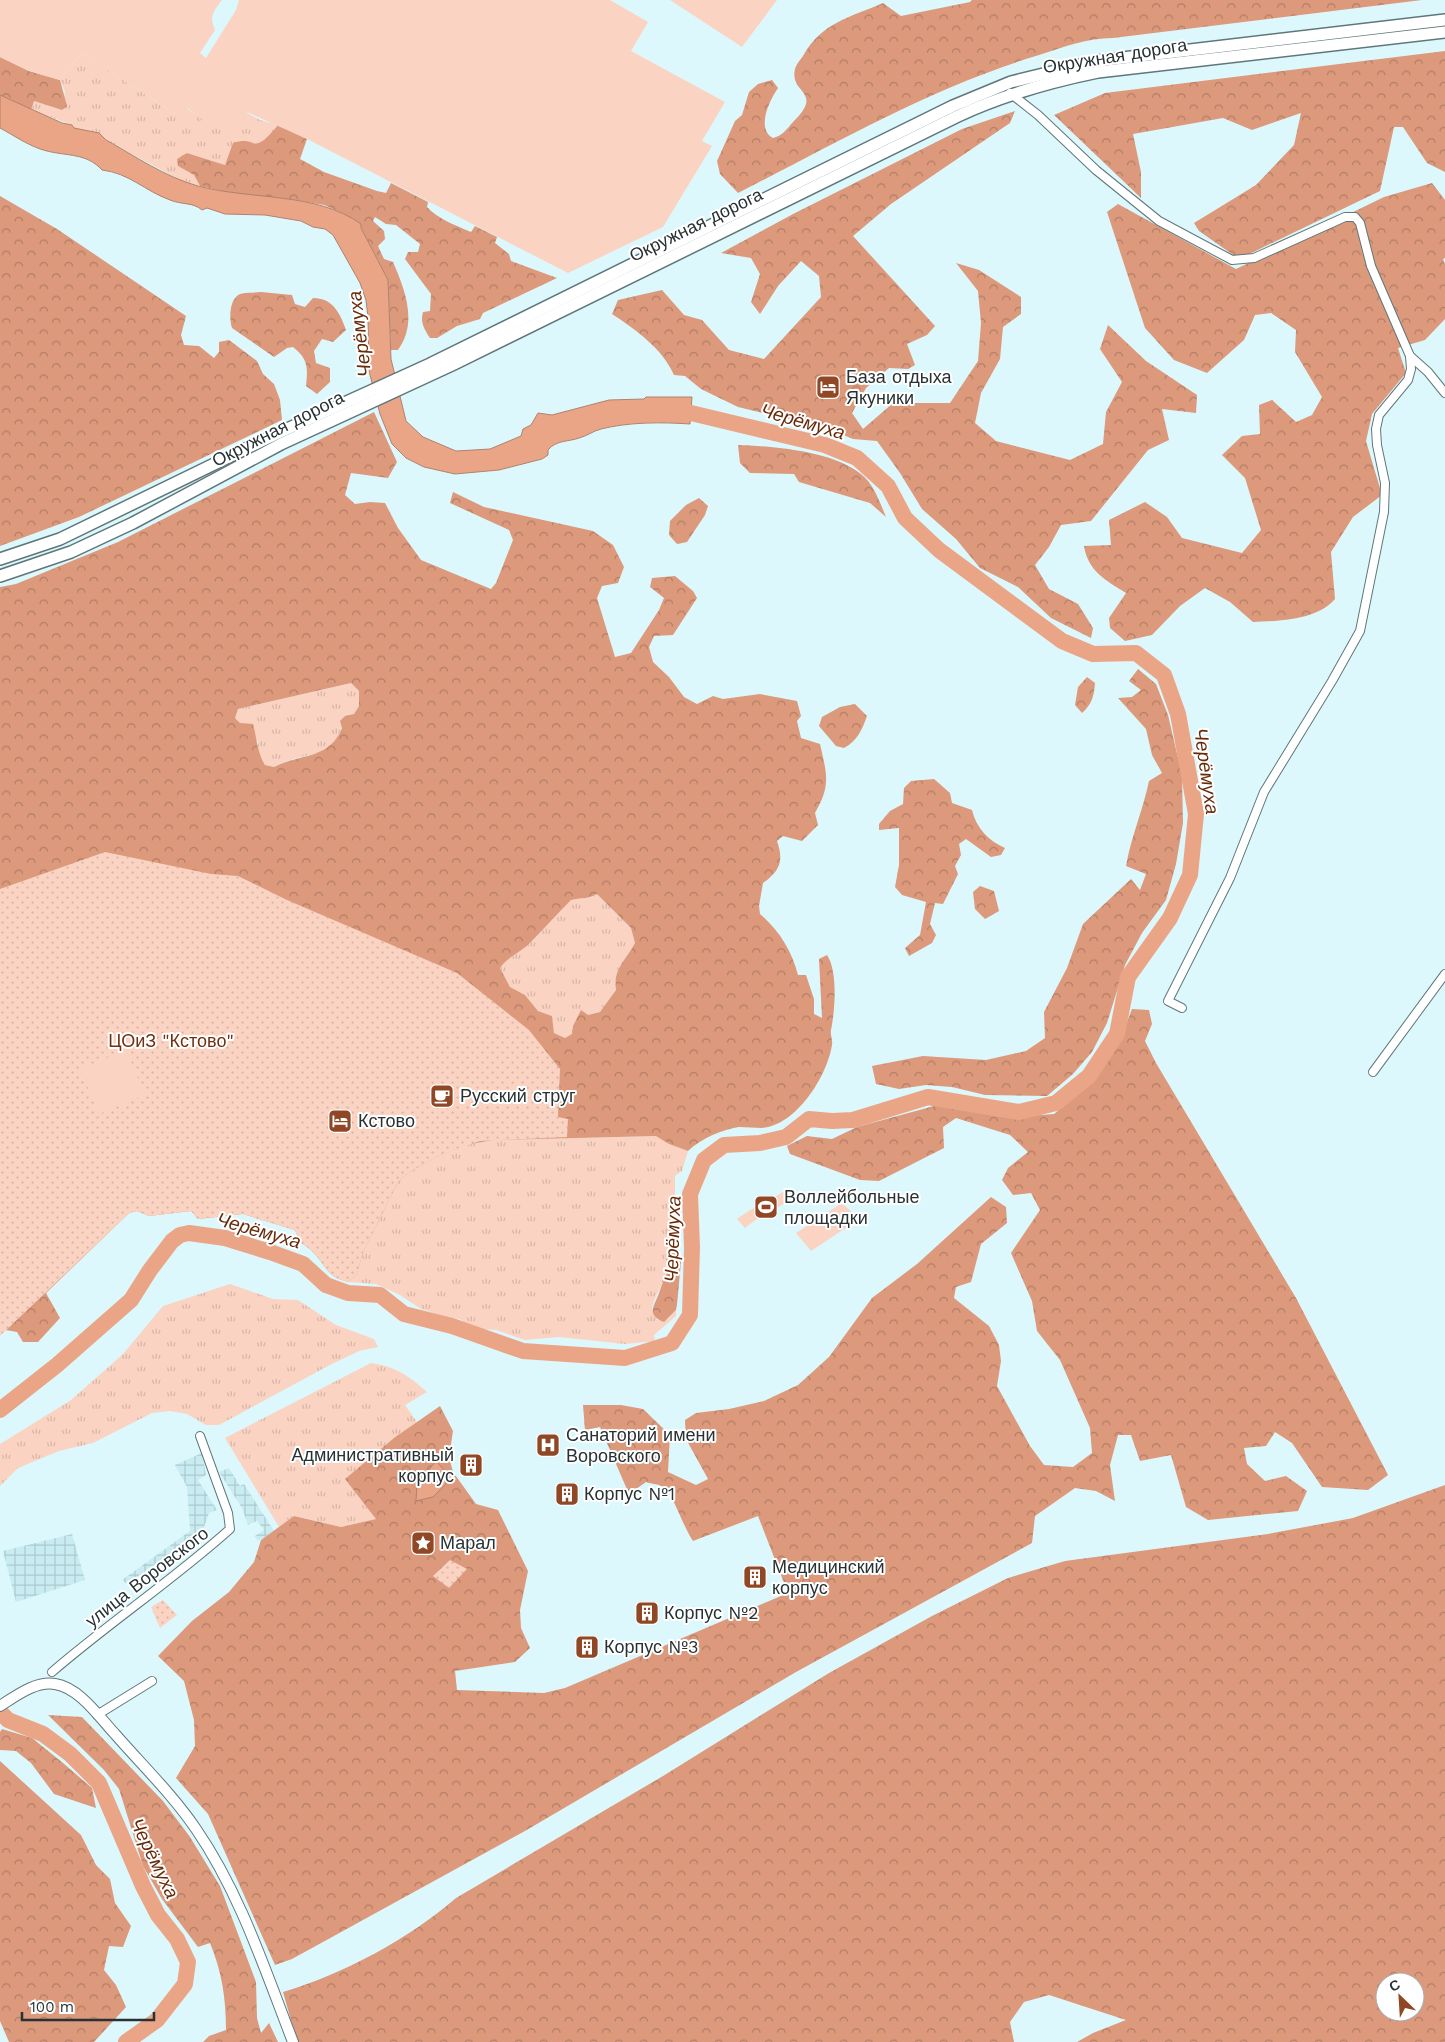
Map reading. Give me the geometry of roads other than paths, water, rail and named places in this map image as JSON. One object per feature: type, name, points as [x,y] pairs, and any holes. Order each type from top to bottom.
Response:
[{"type":"main road","name":"Окружная дорога","points":[[432,369],[944,111],[999,86],[1047,72],[1096,61],[1445,20]]},
{"type":"main road","name":"Окружная дорога","points":[[0,559],[76,531],[432,369],[958,116],[1011,94],[1056,81],[1105,71],[1445,32]]},
{"type":"main road","name":"Окружная дорога","points":[[0,576],[71,552],[133,523],[338,412]]},
{"type":"main road","points":[[0,1706],[42,1684],[56,1684],[79,1696],[181,1809],[219,1866],[240,1909],[293,2042]]},
{"type":"street","points":[[999,86],[1038,115],[1096,170],[1159,221],[1232,260],[1254,258],[1345,216],[1355,216],[1360,223],[1374,274],[1410,356],[1411,369],[1408,380],[1379,416],[1376,429],[1377,445],[1385,484],[1384,512],[1360,630],[1332,681],[1264,792],[1230,878],[1168,1001],[1182,1008]]},
{"type":"street","points":[[1410,356],[1428,372],[1445,394]]},
{"type":"street","points":[[1373,1072],[1445,974]]},
{"type":"street","name":"улица Воровского","points":[[52,1672],[112,1622],[186,1568],[230,1530],[228,1513],[200,1436]]},
{"type":"street","points":[[97,1715],[152,1681]]},
{"type":"waterway","name":"Черёмуха","points":[[0,1410],[57,1365],[131,1300],[150,1270],[172,1241],[180,1235],[189,1233],[225,1238],[270,1252],[303,1264],[326,1285],[348,1293],[380,1295],[404,1314],[452,1326],[523,1351],[625,1358],[672,1343],[690,1315],[692,1247],[690,1194],[704,1160],[724,1145],[760,1143],[786,1137],[809,1119],[853,1120],[928,1097],[1019,1112],[1056,1103],[1089,1076],[1117,1034],[1128,977],[1170,918],[1190,875],[1196,814],[1178,714],[1164,675],[1136,653],[1093,654],[1062,641],[939,550],[905,518],[888,486],[857,458],[825,445],[691,413],[670,411]]},
{"type":"waterway","name":"Черёмуха","points":[[0,1712],[8,1720],[43,1734],[70,1754],[99,1783],[143,1886],[158,1915],[177,1939],[188,1962],[185,1984],[157,2020],[126,2042]]},
{"type":"place","name":"База отдыха Якуники","points":[[828,387]]},
{"type":"place","name":"Русский струг","points":[[442,1096]]},
{"type":"place","name":"Кстово","points":[[340,1121]]},
{"type":"place","name":"Воллейбольные площадки","points":[[766,1207]]},
{"type":"place","name":"Санаторий имени Воровского","points":[[548,1445]]},
{"type":"place","name":"Административный корпус","points":[[471,1465]]},
{"type":"place","name":"Корпус №1","points":[[567,1494]]},
{"type":"place","name":"Марал","points":[[423,1543]]},
{"type":"place","name":"Медицинский корпус","points":[[755,1577]]},
{"type":"place","name":"Корпус №2","points":[[647,1613]]},
{"type":"place","name":"Корпус №3","points":[[587,1647]]},
{"type":"park label","name":"ЦОиЗ \"Кстово\"","points":[[171,1041]]}]
